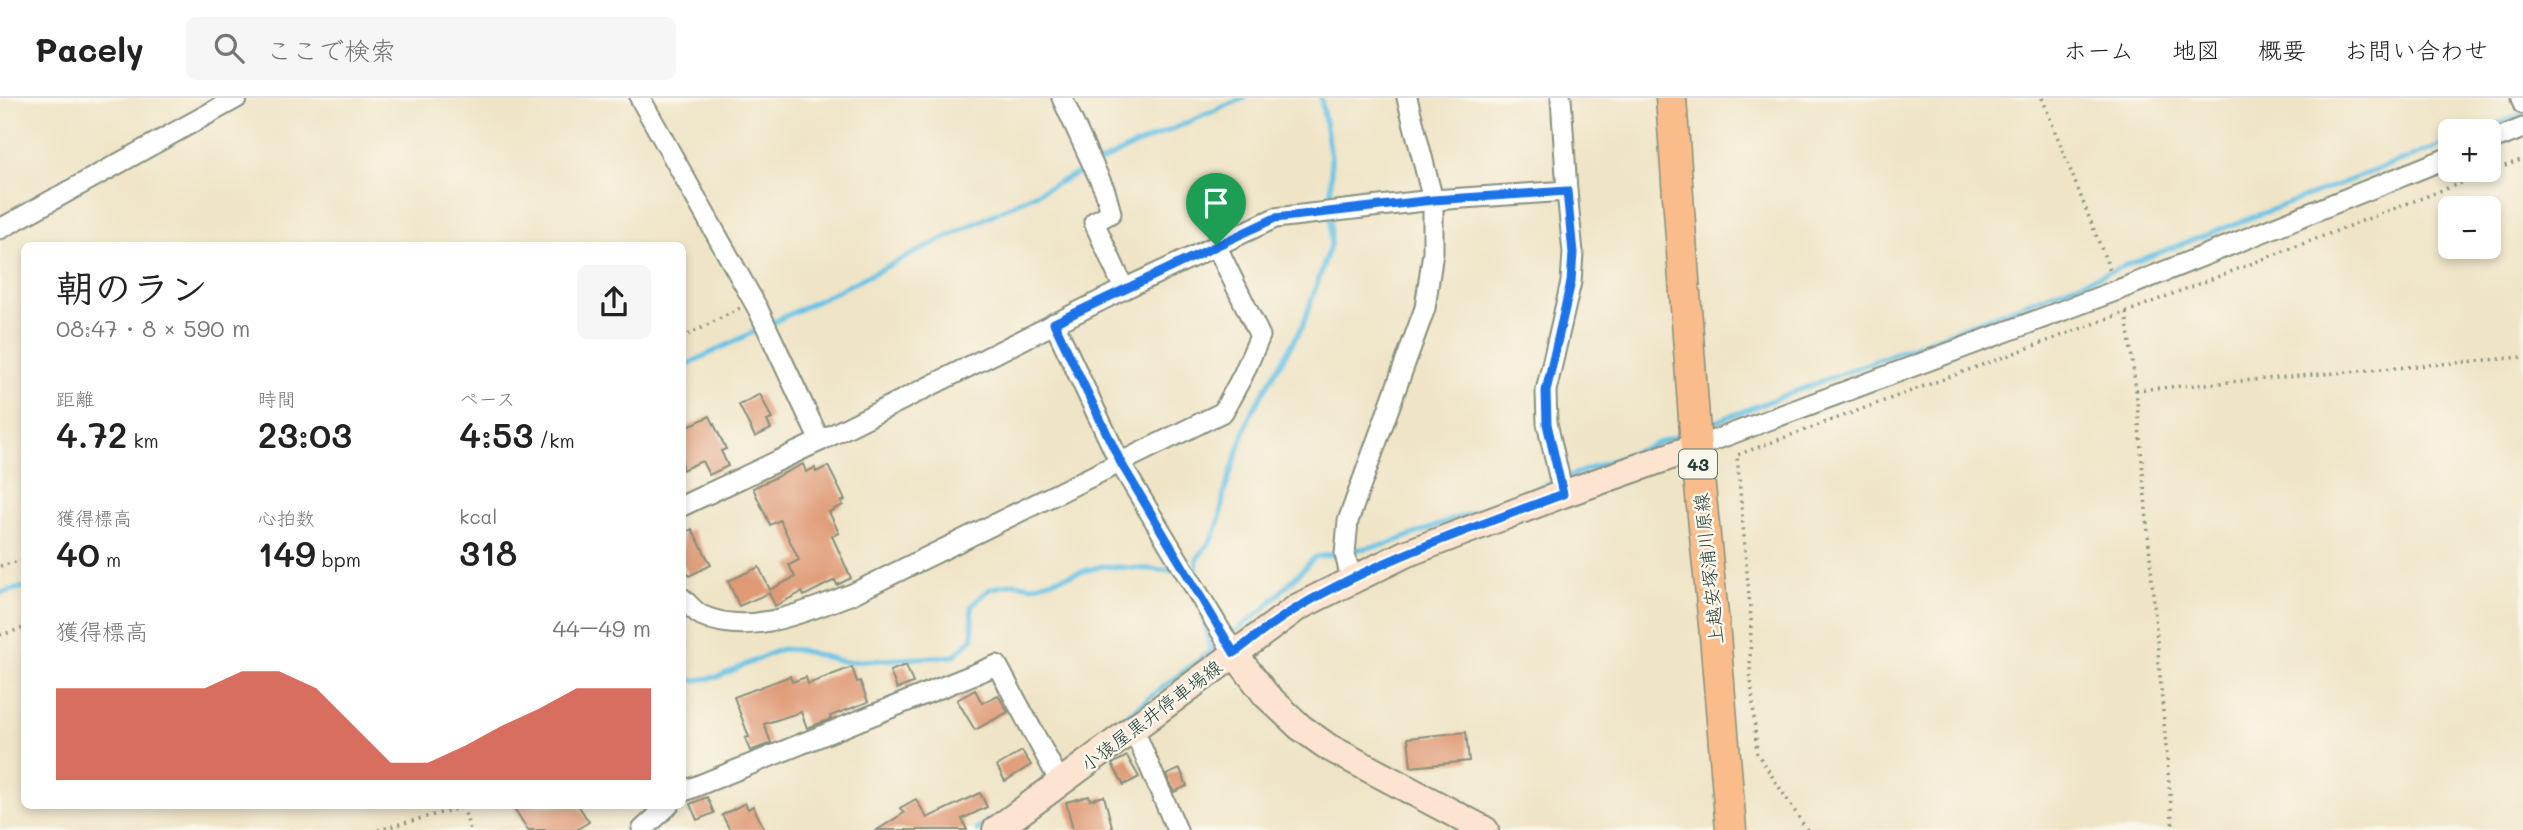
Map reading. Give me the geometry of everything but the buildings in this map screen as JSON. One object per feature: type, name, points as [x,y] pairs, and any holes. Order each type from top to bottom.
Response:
[{"type":"main road","name":"上越安塚浦川原線","points":[[1671,98],[1696,447],[1731,830]]},
{"type":"main road","name":"小猿屋黒井停車場線","points":[[996,830],[1297,607],[1405,554],[1696,447]]},
{"type":"main road","points":[[1234,653],[1266,695],[1300,727],[1328,747],[1485,830]]},
{"type":"street","points":[[0,229],[237,98]]},
{"type":"street","points":[[640,98],[756,305],[820,441]]},
{"type":"street","points":[[1062,98],[1105,191],[1111,213],[1094,222],[1124,289]]},
{"type":"street","points":[[1351,579],[1345,554],[1348,521],[1425,308],[1433,252],[1433,200],[1408,98]]},
{"type":"street","points":[[1561,98],[1573,253],[1571,282],[1546,391],[1547,424],[1563,494]]},
{"type":"street","points":[[2521,98],[2523,104]]},
{"type":"street","points":[[2501,137],[2523,128]]},
{"type":"street","points":[[1696,447],[2118,290],[2438,162]]},
{"type":"street","points":[[686,504],[820,441],[1054,323],[1275,218],[1433,200],[1567,191]]},
{"type":"street","points":[[686,602],[701,615],[733,624],[775,620],[810,610],[852,594],[1223,412],[1260,336],[1216,245]]},
{"type":"street","points":[[1054,323],[1121,463],[1234,653]]},
{"type":"street","points":[[686,790],[997,665],[1060,782]]},
{"type":"street","points":[[1133,730],[1177,830]]},
{"type":"street","points":[[642,830],[665,809]]},
{"type":"path","points":[[2042,98],[2126,312],[2136,390],[2173,830]]},
{"type":"path","points":[[1807,830],[1758,753],[1750,667],[1751,620],[1737,456],[2126,312],[2523,159]]},
{"type":"path","points":[[686,336],[756,305]]},
{"type":"path","points":[[2136,390],[2523,357]]},
{"type":"path","points":[[0,566],[21,561]]},
{"type":"path","points":[[0,635],[21,629]]},
{"type":"path","points":[[378,830],[452,809]]},
{"type":"path","points":[[464,809],[470,830]]},
{"type":"waterway","points":[[686,365],[1131,147],[1244,98]]},
{"type":"waterway","points":[[1321,98],[1331,157],[1331,206]]},
{"type":"waterway","points":[[2501,122],[2523,114]]},
{"type":"waterway","points":[[1704,426],[2438,147]]},
{"type":"waterway","points":[[1196,575],[1197,559],[1214,536],[1224,493],[1250,415],[1303,325],[1331,243],[1331,216]]},
{"type":"waterway","points":[[1229,636],[1262,611],[1315,557],[1388,544],[1685,433]]},
{"type":"waterway","points":[[686,681],[718,677],[781,649],[799,650],[845,662],[954,656],[973,638],[971,606],[990,589],[1014,583],[1032,586],[1102,566],[1178,571]]},
{"type":"waterway","points":[[0,593],[21,588]]},
{"type":"waterway","points":[[1204,619],[1210,651]]},
{"type":"waterway","points":[[1066,762],[1222,642]]},
{"type":"waterway","points":[[977,830],[988,821]]},
{"type":"route","points":[[1567,191],[1573,253],[1571,282],[1546,391],[1547,424],[1563,494],[1405,554],[1351,579],[1297,607],[1234,653],[1121,463],[1054,323],[1216,245],[1275,218],[1433,200],[1567,191]]}]
